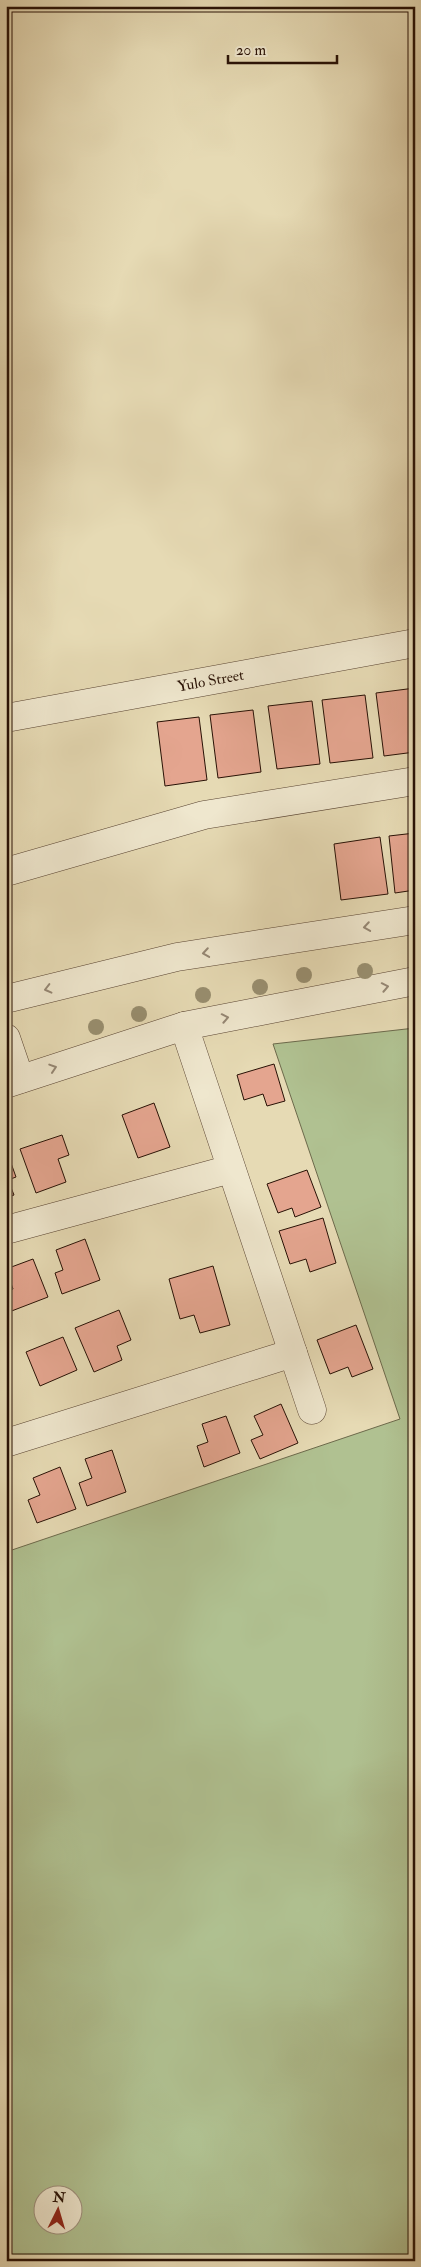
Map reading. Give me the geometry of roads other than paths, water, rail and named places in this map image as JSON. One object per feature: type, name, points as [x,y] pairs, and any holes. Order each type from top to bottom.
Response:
[{"type":"street","name":"Yulo Street","points":[[6,718],[415,643]]},
{"type":"street","points":[[6,872],[204,815],[415,781]]},
{"type":"street","points":[[6,999],[177,957],[415,920]]},
{"type":"street","points":[[6,1038],[13,1081],[184,1026],[415,981]]},
{"type":"street","points":[[184,1026],[312,1410]]},
{"type":"street","points":[[6,1230],[232,1169]]},
{"type":"street","points":[[6,1443],[293,1353]]}]
